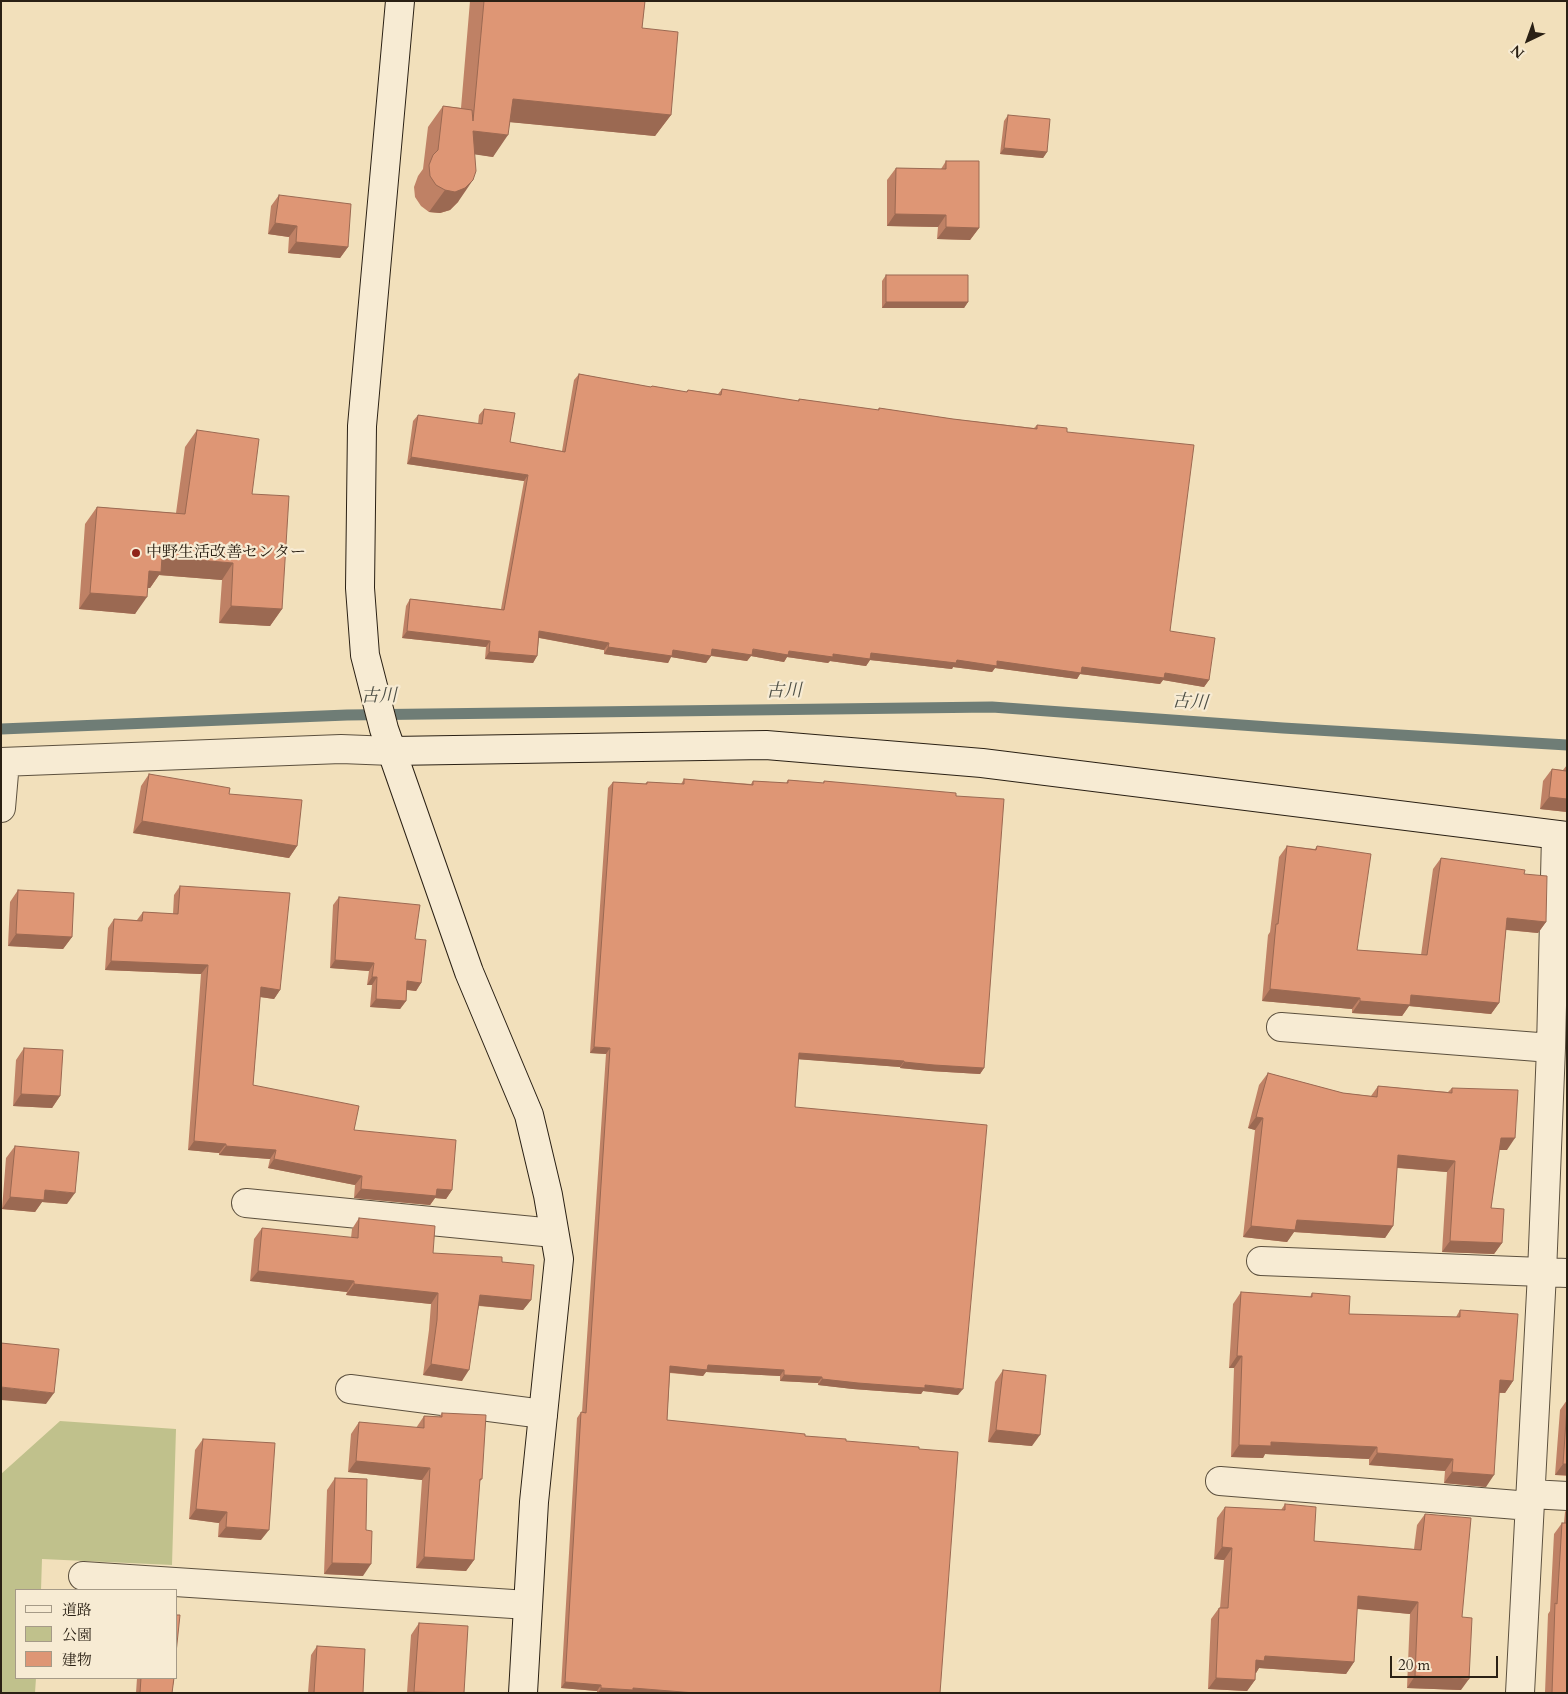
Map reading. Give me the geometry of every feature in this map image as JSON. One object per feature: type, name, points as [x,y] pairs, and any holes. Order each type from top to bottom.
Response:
[{"type":"street","points":[[400,1],[362,426],[360,588],[365,655],[375,698],[469,972],[529,1115],[548,1195],[559,1259],[534,1502],[522,1693]]},
{"type":"street","points":[[1,808],[3,762],[341,749],[392,751],[766,745],[982,763],[1561,836],[1551,1048],[1554,1273],[1530,1500],[1520,1693]]},
{"type":"street","points":[[1280,1027],[1551,1048]]},
{"type":"street","points":[[246,1203],[554,1232]]},
{"type":"street","points":[[1261,1261],[1554,1273]]},
{"type":"street","points":[[350,1389],[544,1414]]},
{"type":"street","points":[[1220,1482],[1530,1500],[1567,1496]]},
{"type":"street","points":[[83,1576],[528,1605]]},
{"type":"green space","points":[[60,1421],[176,1429],[172,1565],[42,1559],[41,1589],[15,1589],[15,1679],[36,1679],[35,1693],[1,1693],[1,1474]]},
{"type":"building","points":[[484,1],[645,1],[642,28],[678,32],[671,115],[513,99],[508,135],[473,131],[476,171],[473,180],[465,188],[455,192],[445,190],[436,185],[430,176],[429,165],[433,155],[438,150],[443,106],[472,110],[473,121]]},
{"type":"building","points":[[1008,115],[1050,119],[1047,152],[1004,148]]},
{"type":"building","points":[[946,161],[979,161],[979,228],[946,227],[946,215],[895,214],[896,168],[946,169]]},
{"type":"building","points":[[279,195],[351,204],[348,247],[296,242],[297,226],[275,223]]},
{"type":"building","points":[[886,275],[968,275],[968,302],[886,302]]},
{"type":"building","points":[[579,374],[687,392],[688,390],[721,395],[722,389],[799,401],[799,399],[879,410],[879,408],[1037,429],[1037,425],[1067,428],[1067,432],[1194,445],[1170,631],[1215,638],[1209,680],[1165,673],[1164,678],[1082,667],[1081,673],[997,661],[997,666],[957,660],[956,663],[871,653],[870,659],[833,654],[833,657],[789,651],[788,655],[753,649],[752,655],[712,649],[711,656],[673,650],[672,656],[608,647],[609,643],[539,631],[537,656],[489,652],[490,641],[407,631],[410,599],[504,610],[528,475],[411,457],[418,415],[482,424],[484,409],[515,413],[510,442],[565,452]]},
{"type":"building","points":[[197,430],[259,439],[252,494],[289,496],[282,609],[231,606],[233,563],[162,557],[161,572],[149,571],[147,597],[90,593],[97,507],[185,514]]},
{"type":"building","points":[[1567,768],[1567,799],[1549,797],[1552,769],[1566,771]]},
{"type":"building","points":[[149,774],[230,788],[229,794],[302,800],[297,846],[142,821]]},
{"type":"building","points":[[684,779],[753,785],[753,781],[788,783],[788,780],[824,783],[824,781],[956,793],[956,796],[1004,799],[984,1068],[799,1053],[795,1107],[987,1125],[963,1389],[925,1385],[925,1388],[858,1383],[822,1379],[822,1377],[784,1375],[784,1370],[708,1365],[707,1370],[670,1366],[667,1420],[958,1452],[940,1693],[695,1693],[633,1688],[633,1690],[601,1688],[601,1685],[565,1682],[581,1412],[586,1413],[610,1048],[594,1047],[613,782],[684,784]]},
{"type":"building","points":[[1287,846],[1316,850],[1317,846],[1371,854],[1357,950],[1427,955],[1441,858],[1525,870],[1524,874],[1547,876],[1546,922],[1507,918],[1499,1003],[1411,995],[1410,1005],[1360,1001],[1360,998],[1270,989],[1276,924],[1278,924]]},
{"type":"building","points":[[180,886],[290,893],[280,990],[261,987],[253,1085],[359,1106],[354,1130],[456,1140],[452,1190],[437,1189],[436,1196],[361,1189],[362,1176],[274,1159],[276,1150],[194,1141],[208,965],[111,961],[114,919],[142,921],[143,912],[178,914]]},
{"type":"building","points":[[18,890],[74,893],[72,937],[16,934]]},
{"type":"building","points":[[339,897],[420,905],[415,939],[426,940],[421,983],[407,981],[406,1001],[376,999],[377,977],[372,977],[374,963],[335,960]]},
{"type":"building","points":[[24,1048],[63,1050],[60,1096],[21,1094]]},
{"type":"building","points":[[1268,1073],[1343,1093],[1377,1097],[1378,1086],[1452,1093],[1452,1088],[1518,1090],[1515,1138],[1501,1138],[1491,1208],[1504,1209],[1502,1243],[1450,1241],[1455,1161],[1398,1155],[1393,1226],[1297,1220],[1295,1230],[1251,1226],[1263,1118],[1256,1117]]},
{"type":"building","points":[[15,1146],[79,1152],[75,1193],[45,1190],[44,1200],[10,1197]]},
{"type":"building","points":[[359,1218],[435,1226],[433,1253],[502,1257],[502,1262],[534,1265],[531,1300],[480,1295],[469,1370],[431,1364],[437,1320],[438,1293],[354,1284],[354,1281],[258,1271],[262,1228],[358,1238]]},
{"type":"building","points":[[1241,1292],[1312,1297],[1312,1293],[1350,1296],[1349,1314],[1460,1317],[1460,1310],[1518,1314],[1513,1381],[1500,1380],[1494,1475],[1452,1472],[1453,1459],[1377,1453],[1377,1447],[1271,1442],[1271,1446],[1239,1445],[1242,1356],[1237,1356]]},
{"type":"building","points":[[1,1343],[59,1349],[54,1393],[1,1387]]},
{"type":"building","points":[[1003,1370],[1046,1375],[1040,1435],[996,1430]]},
{"type":"building","points":[[1567,1407],[1567,1464],[1563,1464]]},
{"type":"building","points":[[442,1413],[486,1415],[474,1560],[424,1557],[430,1468],[356,1461],[359,1422],[424,1428],[424,1416],[442,1417]]},
{"type":"building","points":[[203,1439],[275,1443],[269,1530],[226,1527],[227,1512],[196,1509]]},
{"type":"building","points":[[335,1478],[367,1479],[366,1530],[372,1531],[371,1564],[332,1563]]},
{"type":"building","points":[[1285,1504],[1316,1507],[1314,1541],[1421,1550],[1425,1514],[1471,1518],[1462,1617],[1472,1618],[1469,1679],[1415,1676],[1418,1602],[1358,1596],[1354,1662],[1265,1656],[1264,1661],[1256,1660],[1255,1680],[1216,1678],[1219,1608],[1228,1608],[1232,1548],[1222,1547],[1225,1507],[1285,1510]]},
{"type":"building","points":[[1562,1523],[1567,1523],[1567,1693],[1552,1693],[1555,1603],[1557,1604]]},
{"type":"building","points":[[178,1615],[180,1615],[178,1634]]},
{"type":"building","points":[[419,1623],[468,1626],[464,1693],[414,1692]]},
{"type":"building","points":[[317,1646],[365,1649],[363,1693],[314,1693]]},
{"type":"building","points":[[141,1679],[174,1679],[172,1693],[140,1693]]},
{"type":"waterway","name":"古川","points":[[1,729],[347,715],[992,707],[1283,728],[1567,745]]},
{"type":"place","name":"中野生活改善センター","points":[[136,553]]}]
